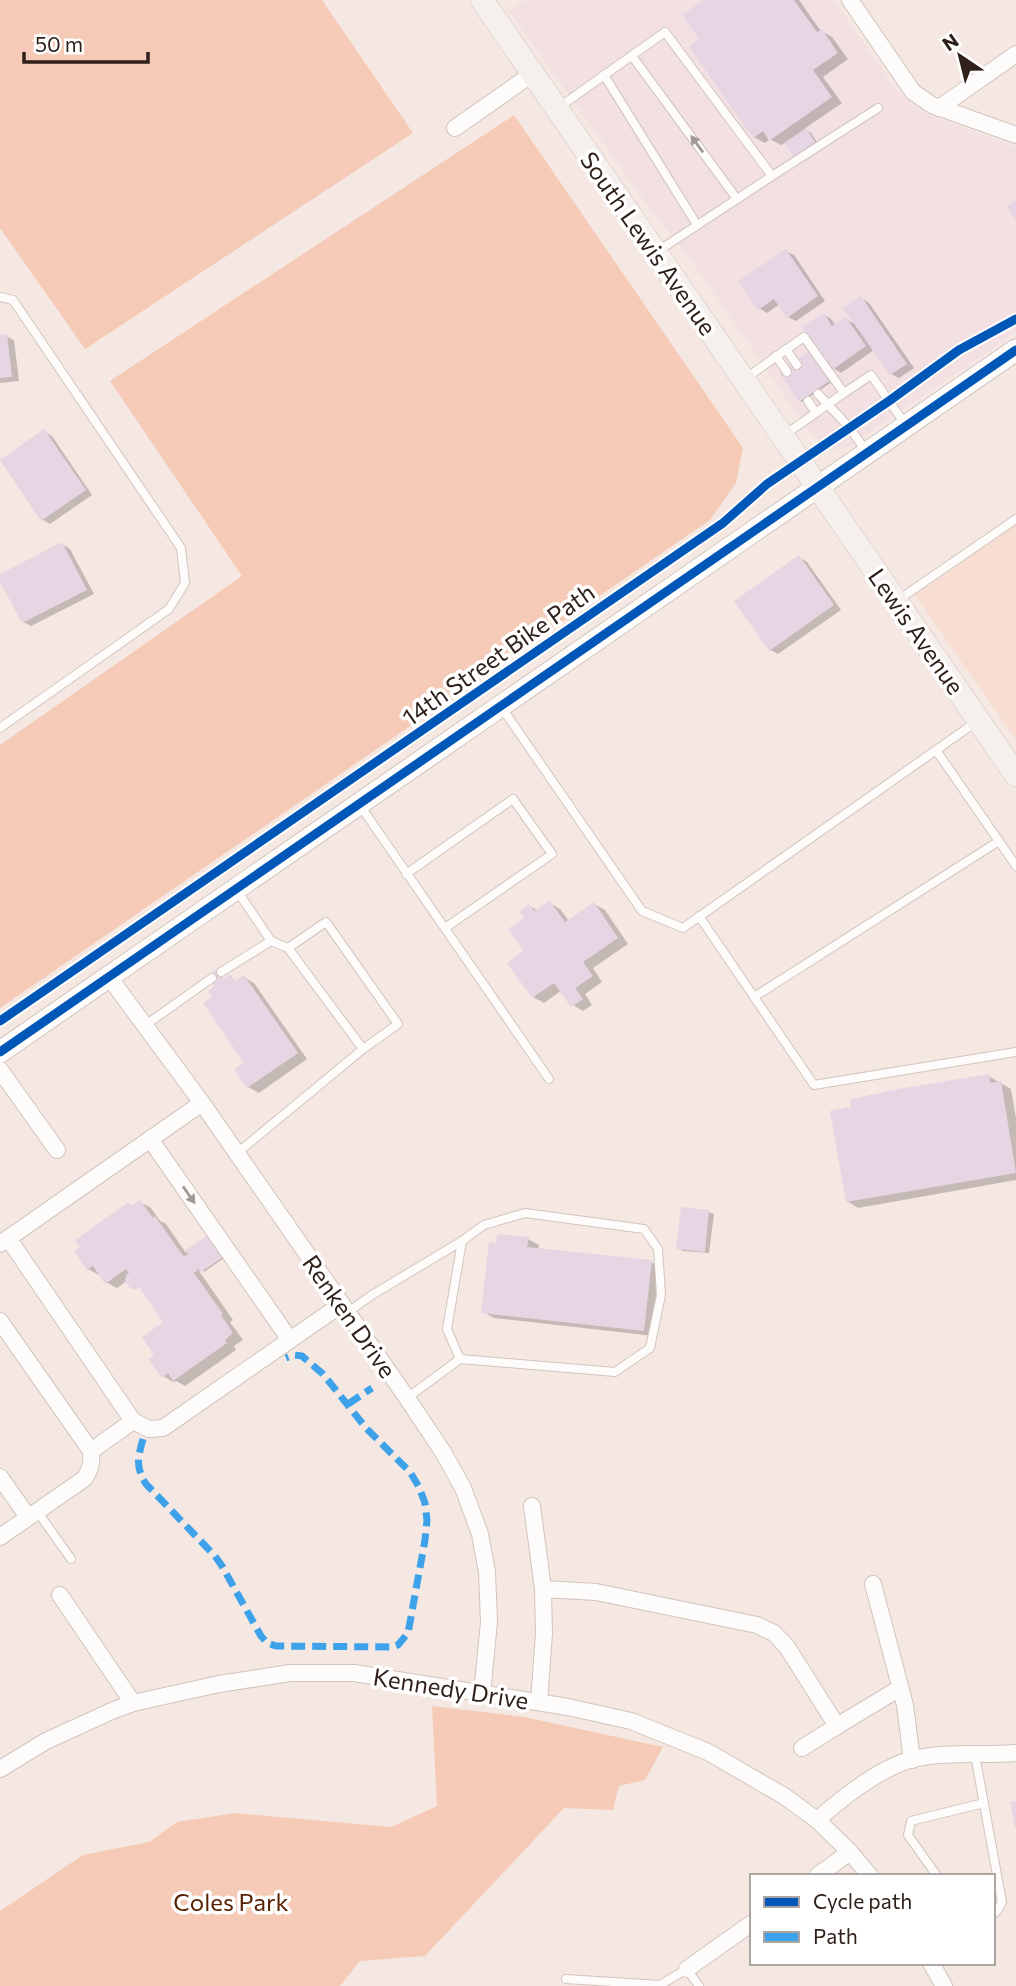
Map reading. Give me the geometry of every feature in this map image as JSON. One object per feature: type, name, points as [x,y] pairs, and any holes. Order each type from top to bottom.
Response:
[{"type":"main road","name":"South Lewis Avenue","points":[[482,0],[818,486]]},
{"type":"main road","name":"Lewis Avenue","points":[[818,486],[1016,775]]},
{"type":"street","points":[[850,0],[914,92],[932,105],[1016,135]]},
{"type":"street","points":[[939,107],[1016,54]]},
{"type":"street","points":[[455,128],[532,74]]},
{"type":"street","points":[[0,1052],[1016,350]]},
{"type":"street","name":"Renken Drive","points":[[109,977],[345,1308],[443,1452],[463,1488],[480,1534],[488,1572],[489,1622],[482,1694]]},
{"type":"street","points":[[0,1070],[57,1150]]},
{"type":"street","points":[[201,1103],[4,1241],[133,1421],[149,1429],[163,1428],[290,1340],[345,1308]]},
{"type":"street","points":[[150,1139],[290,1340]]},
{"type":"street","points":[[0,1321],[91,1451],[90,1470],[84,1479],[0,1537]]},
{"type":"street","points":[[91,1451],[133,1421]]},
{"type":"street","points":[[0,1477],[33,1514]]},
{"type":"street","points":[[532,1506],[543,1589],[544,1633],[539,1702]]},
{"type":"street","points":[[873,1584],[905,1705],[912,1759]]},
{"type":"street","points":[[543,1589],[596,1592],[757,1625],[775,1633],[787,1647],[837,1726]]},
{"type":"street","points":[[60,1595],[133,1703]]},
{"type":"street","name":"Kennedy Drive","points":[[0,1769],[46,1741],[133,1703],[219,1684],[290,1673],[354,1673],[539,1702],[631,1721],[708,1752],[784,1796],[817,1820],[868,1874]]},
{"type":"street","points":[[802,1748],[900,1688]]},
{"type":"street","points":[[817,1820],[875,1776],[912,1759],[1016,1753]]},
{"type":"street","points":[[820,1874],[850,1852]]},
{"type":"street","points":[[687,1969],[750,1924]]},
{"type":"street","points":[[932,1965],[944,1986]]},
{"type":"lane","points":[[556,109],[665,32],[772,176]]},
{"type":"lane","points":[[632,56],[737,199]]},
{"type":"lane","points":[[604,75],[697,225]]},
{"type":"lane","points":[[656,253],[878,108]]},
{"type":"lane","points":[[0,297],[13,300],[181,548],[185,583],[169,608],[0,728]]},
{"type":"lane","points":[[743,379],[804,337],[844,393]]},
{"type":"lane","points":[[786,349],[797,365]]},
{"type":"lane","points":[[776,356],[787,372]]},
{"type":"lane","points":[[783,436],[871,375],[906,425]]},
{"type":"lane","points":[[818,394],[850,428],[867,453]]},
{"type":"lane","points":[[808,401],[816,413]]},
{"type":"lane","points":[[896,602],[1016,519]]},
{"type":"lane","points":[[500,706],[642,911],[683,928],[978,721]]},
{"type":"lane","points":[[936,750],[1016,866]]},
{"type":"lane","points":[[406,874],[513,799],[529,821],[552,854],[445,929]]},
{"type":"lane","points":[[359,804],[549,1079]]},
{"type":"lane","points":[[754,997],[999,841]]},
{"type":"lane","points":[[236,889],[271,941],[288,948],[363,1049]]},
{"type":"lane","points":[[699,916],[814,1085],[1016,1054]]},
{"type":"lane","points":[[236,1154],[363,1049],[398,1024],[326,922],[288,948]]},
{"type":"lane","points":[[221,972],[271,941]]},
{"type":"lane","points":[[144,1026],[212,978]]},
{"type":"lane","points":[[345,1308],[372,1296],[462,1241],[484,1224],[525,1213],[643,1229],[658,1249],[661,1295],[650,1348],[615,1372],[460,1359],[407,1398]]},
{"type":"lane","points":[[460,1359],[447,1329],[462,1241]]},
{"type":"lane","points":[[33,1514],[71,1559]]},
{"type":"lane","points":[[975,1755],[1002,1902],[995,1912]]},
{"type":"lane","points":[[936,1874],[908,1835],[911,1821],[984,1803]]},
{"type":"lane","points":[[566,1979],[660,1985],[687,1969],[699,1986]]},
{"type":"shaded area","points":[[526,0],[834,0],[897,91],[920,111],[1016,147],[1016,332],[850,446],[839,450],[825,447],[808,430],[691,260],[650,209],[509,11]]},
{"type":"shaded area","points":[[1016,525],[1016,740],[915,595]]},
{"type":"green space","points":[[0,0],[322,0],[413,133],[85,349],[0,228]]},
{"type":"green space","points":[[514,115],[743,448],[736,483],[710,520],[0,1008],[0,745],[242,576],[110,381]]},
{"type":"green space","name":"Coles Park","points":[[432,1706],[524,1717],[663,1747],[645,1780],[619,1786],[613,1810],[564,1808],[425,1956],[360,1961],[340,1986],[0,1986],[0,1911],[83,1855],[149,1842],[177,1822],[235,1813],[391,1827],[437,1806]]},
{"type":"building","points":[[704,0],[794,0],[817,32],[822,29],[838,53],[813,70],[832,97],[769,141],[763,131],[753,138],[689,47],[699,39],[682,15]]},
{"type":"building","points":[[806,128],[815,142],[794,157],[784,143]]},
{"type":"building","points":[[1016,200],[1016,220],[1007,207]]},
{"type":"building","points":[[786,249],[818,296],[787,318],[774,299],[758,310],[738,281]]},
{"type":"building","points":[[861,296],[907,364],[890,375],[843,308]]},
{"type":"building","points":[[824,313],[832,326],[846,317],[866,346],[832,370],[802,327]]},
{"type":"building","points":[[7,334],[12,377],[0,378],[0,335]]},
{"type":"building","points":[[811,350],[831,380],[799,402],[779,372]]},
{"type":"building","points":[[44,429],[86,490],[41,521],[0,460]]},
{"type":"building","points":[[62,542],[87,590],[22,623],[0,582],[0,574]]},
{"type":"building","points":[[799,555],[834,605],[769,651],[734,601]]},
{"type":"building","points":[[550,901],[565,922],[594,902],[618,938],[583,962],[593,976],[575,988],[583,999],[571,1007],[554,983],[532,998],[507,963],[523,951],[508,929],[524,918],[519,911],[529,904],[534,911]]},
{"type":"building","points":[[217,969],[223,979],[230,974],[235,981],[244,975],[298,1053],[247,1088],[234,1069],[244,1063],[203,1003],[212,997],[208,991],[214,986],[207,976]]},
{"type":"building","points":[[989,1074],[990,1083],[1001,1081],[1016,1173],[846,1202],[830,1111],[851,1107],[850,1099]]},
{"type":"building","points":[[140,1200],[184,1257],[188,1254],[186,1250],[208,1235],[223,1257],[201,1272],[199,1269],[194,1273],[233,1333],[225,1340],[227,1343],[173,1381],[168,1373],[162,1378],[148,1359],[154,1355],[142,1337],[163,1322],[139,1287],[136,1290],[130,1288],[125,1281],[129,1273],[126,1269],[105,1284],[93,1266],[87,1270],[74,1251],[80,1247],[75,1240],[129,1202],[131,1206]]},
{"type":"building","points":[[681,1207],[709,1210],[705,1252],[676,1249]]},
{"type":"building","points":[[497,1234],[529,1237],[527,1247],[652,1260],[644,1331],[481,1313],[489,1242],[496,1243]]},
{"type":"building","points":[[1016,1801],[1016,1827],[1015,1827],[1010,1802]]},
{"type":"marked path","points":[[143,1439],[138,1462],[146,1484],[215,1556],[267,1643],[276,1646],[398,1645],[408,1633],[425,1540],[427,1520],[419,1487],[410,1472],[366,1428],[323,1374],[302,1356],[286,1358]]},
{"type":"marked path","points":[[348,1404],[372,1388]]},
{"type":"cycle path","name":"14th Street Bike Path","points":[[0,1021],[723,523],[767,484],[959,350],[1016,319]]},
{"type":"cycle path","points":[[0,1052],[1016,350]]}]
